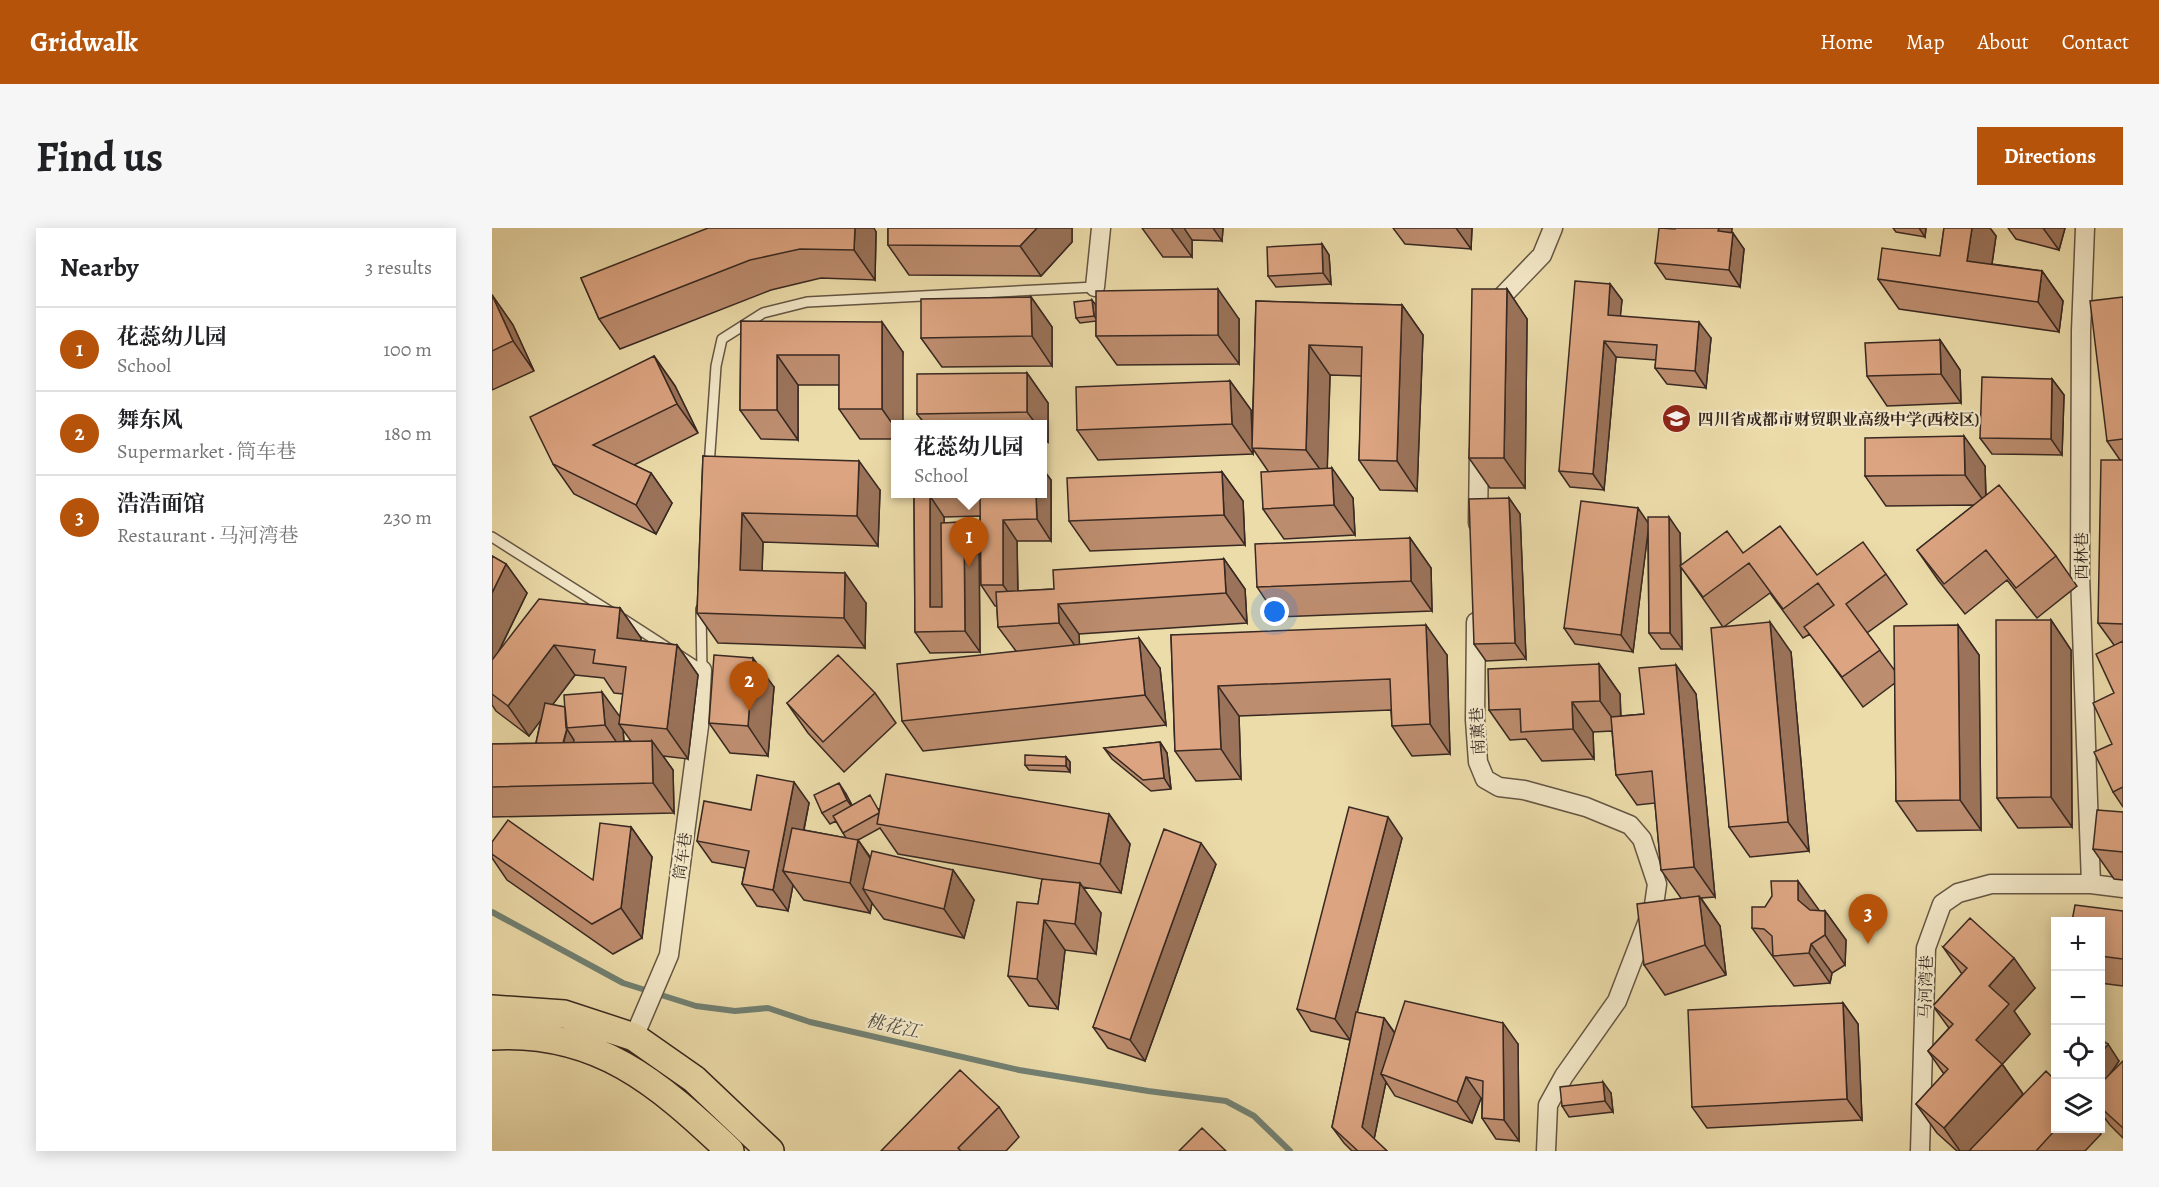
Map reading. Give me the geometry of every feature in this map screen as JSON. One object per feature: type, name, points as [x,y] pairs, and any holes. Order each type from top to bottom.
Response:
[{"type":"main road","points":[[492,1009],[564,1014],[634,1036],[694,1079],[770,1151]]},
{"type":"main road","points":[[492,1036],[561,1040],[620,1062],[675,1100],[730,1151]]},
{"type":"street","points":[[1095,287],[1101,228]]},
{"type":"street","points":[[1483,321],[1497,300],[1542,255],[1552,228]]},
{"type":"street","name":"西林巷","points":[[2085,228],[2081,331],[2080,575],[2091,884]]},
{"type":"street","points":[[1478,542],[1479,435]]},
{"type":"street","name":"南薰巷","points":[[1477,601],[1475,720],[1478,762],[1485,780],[1499,788],[1524,790],[1586,807],[1630,825],[1642,839],[1657,884],[1654,905],[1617,1001],[1564,1076],[1548,1105],[1546,1151]]},
{"type":"street","name":"筒车巷","points":[[634,1036],[669,955],[699,726],[702,670]]},
{"type":"street","name":"马河湾巷","points":[[1920,1151],[1926,948],[1942,904],[1958,893],[1991,884],[2091,884],[2123,888]]},
{"type":"lane","points":[[709,480],[716,366],[722,339],[763,313],[807,302],[1095,287]]},
{"type":"lane","points":[[492,537],[702,670]]},
{"type":"lane","points":[[701,593],[702,670]]},
{"type":"building","points":[[708,228],[855,228],[854,250],[800,249],[750,260],[599,319],[581,278]]},
{"type":"building","points":[[888,228],[1037,228],[1020,246],[888,245]]},
{"type":"building","points":[[1659,228],[1719,228],[1718,231],[1733,233],[1729,270],[1655,263]]},
{"type":"building","points":[[1944,228],[1972,228],[1967,261],[2042,271],[2038,302],[1878,279],[1882,248],[1940,256]]},
{"type":"building","points":[[1322,244],[1323,273],[1268,276],[1267,247]]},
{"type":"building","points":[[1575,281],[1610,284],[1608,315],[1699,322],[1695,371],[1655,368],[1657,345],[1604,341],[1593,474],[1559,471]]},
{"type":"building","points":[[1218,289],[1218,335],[1096,336],[1096,291]]},
{"type":"building","points":[[1472,289],[1507,289],[1504,458],[1469,458]]},
{"type":"building","points":[[492,295],[513,341],[492,351]]},
{"type":"building","points":[[1031,297],[1032,336],[921,338],[921,299]]},
{"type":"building","points":[[2123,297],[2123,439],[2107,441],[2090,301]]},
{"type":"building","points":[[1092,300],[1094,316],[1076,318],[1074,302]]},
{"type":"building","points":[[1256,301],[1402,305],[1397,461],[1359,460],[1362,347],[1309,345],[1306,450],[1252,448]]},
{"type":"building","points":[[741,321],[882,322],[882,409],[839,409],[839,355],[777,355],[777,410],[740,410]]},
{"type":"building","points":[[1940,340],[1941,374],[1867,376],[1865,343]]},
{"type":"building","points":[[654,356],[677,404],[593,445],[651,473],[636,505],[553,464],[530,417]]},
{"type":"building","points":[[1027,373],[1027,412],[917,414],[917,374]]},
{"type":"building","points":[[1982,377],[2052,379],[2051,439],[1980,438]]},
{"type":"building","points":[[1230,381],[1232,424],[1077,430],[1076,387]]},
{"type":"building","points":[[1964,436],[1965,475],[1865,476],[1865,438]]},
{"type":"building","points":[[703,456],[859,461],[857,516],[742,513],[740,570],[845,573],[844,618],[697,613]]},
{"type":"building","points":[[2101,460],[2123,460],[2123,624],[2098,623]]},
{"type":"building","points":[[1332,468],[1334,505],[1263,509],[1261,472]]},
{"type":"building","points":[[1222,472],[1224,515],[1069,521],[1067,478]]},
{"type":"building","points":[[1999,485],[2056,556],[2016,588],[1986,550],[1944,584],[1917,550]]},
{"type":"building","points":[[914,498],[930,498],[930,607],[942,607],[941,523],[964,522],[965,631],[915,632]]},
{"type":"building","points":[[980,498],[1036,498],[1037,519],[1003,520],[1003,585],[981,585]]},
{"type":"building","points":[[1509,498],[1515,643],[1474,644],[1469,499]]},
{"type":"building","points":[[1581,501],[1638,508],[1621,635],[1564,628]]},
{"type":"building","points":[[1648,517],[1669,517],[1670,633],[1649,633]]},
{"type":"building","points":[[1780,526],[1817,575],[1863,542],[1886,574],[1846,604],[1880,650],[1842,677],[1804,627],[1834,605],[1818,583],[1783,609],[1749,563],[1703,597],[1680,566],[1727,531],[1743,553]]},
{"type":"building","points":[[1410,538],[1411,581],[1257,587],[1255,544]]},
{"type":"building","points":[[492,556],[506,564],[492,593]]},
{"type":"building","points":[[1224,559],[1226,593],[1058,604],[1059,623],[998,627],[996,592],[1054,589],[1053,570]]},
{"type":"building","points":[[539,599],[620,608],[617,638],[677,645],[667,729],[619,724],[626,667],[593,663],[595,650],[554,645],[508,706],[492,694],[492,660]]},
{"type":"building","points":[[1996,620],[2051,620],[2051,797],[1997,798]]},
{"type":"building","points":[[1770,622],[1788,822],[1729,827],[1711,628]]},
{"type":"building","points":[[1426,625],[1430,724],[1392,726],[1390,679],[1218,686],[1221,749],[1175,751],[1171,635]]},
{"type":"building","points":[[1958,625],[1960,800],[1896,801],[1894,626]]},
{"type":"building","points":[[1139,638],[1145,695],[902,721],[897,664]]},
{"type":"building","points":[[2123,641],[2123,787],[2113,792],[2094,752],[2112,744],[2093,703],[2114,693],[2096,654]]},
{"type":"building","points":[[714,655],[753,658],[748,726],[709,723]]},
{"type":"building","points":[[838,655],[875,693],[823,742],[787,703]]},
{"type":"building","points":[[1599,664],[1600,701],[1572,702],[1573,729],[1521,732],[1520,709],[1489,710],[1488,669]]},
{"type":"building","points":[[1676,665],[1694,867],[1661,870],[1652,771],[1616,775],[1611,717],[1644,714],[1639,668]]},
{"type":"building","points":[[602,692],[605,725],[566,728],[564,695]]},
{"type":"building","points":[[545,703],[565,707],[567,728],[563,743],[536,743]]},
{"type":"building","points":[[652,741],[653,783],[492,787],[492,744]]},
{"type":"building","points":[[1160,742],[1164,778],[1143,780],[1104,748]]},
{"type":"building","points":[[1025,755],[1066,757],[1066,766],[1025,765]]},
{"type":"building","points":[[886,774],[1109,814],[1100,864],[877,824]]},
{"type":"building","points":[[757,775],[794,782],[773,890],[742,884],[749,851],[697,841],[704,801],[751,810]]},
{"type":"building","points":[[839,783],[847,800],[822,813],[814,795]]},
{"type":"building","points":[[870,795],[879,813],[843,833],[833,816]]},
{"type":"building","points":[[1349,807],[1388,817],[1335,1019],[1297,1009]]},
{"type":"building","points":[[2097,810],[2123,812],[2123,852],[2093,849]]},
{"type":"building","points":[[508,820],[593,880],[600,823],[631,827],[621,908],[592,924],[492,854],[492,842]]},
{"type":"building","points":[[792,828],[858,840],[850,883],[783,871]]},
{"type":"building","points":[[1164,829],[1201,843],[1130,1040],[1093,1027]]},
{"type":"building","points":[[872,851],[953,870],[944,909],[863,889]]},
{"type":"building","points":[[1042,879],[1080,883],[1075,924],[1044,920],[1037,979],[1008,976],[1017,902],[1038,904]]},
{"type":"building","points":[[1771,881],[1798,881],[1798,900],[1810,910],[1825,911],[1825,935],[1811,944],[1809,953],[1773,956],[1772,936],[1764,929],[1752,928],[1752,907],[1765,907],[1772,896]]},
{"type":"building","points":[[1699,896],[1705,945],[1644,965],[1637,904]]},
{"type":"building","points":[[2075,905],[2123,911],[2123,959],[2105,957],[2105,917],[2073,917]]},
{"type":"building","points":[[1970,918],[2014,958],[1989,986],[2009,1004],[1976,1040],[2002,1064],[1944,1128],[1916,1104],[1948,1069],[1928,1051],[1953,1024],[1933,1006],[1967,968],[1943,947]]},
{"type":"building","points":[[1405,1001],[1503,1023],[1504,1120],[1482,1118],[1483,1081],[1466,1077],[1457,1102],[1381,1074]]},
{"type":"building","points":[[1843,1003],[1847,1099],[1692,1107],[1688,1010]]},
{"type":"building","points":[[1356,1012],[1384,1018],[1362,1127],[1387,1151],[1358,1151],[1332,1127]]},
{"type":"building","points":[[2123,1061],[2123,1128],[2105,1112],[2105,1079]]},
{"type":"building","points":[[960,1070],[999,1107],[958,1148],[961,1151],[881,1151]]},
{"type":"building","points":[[2046,1071],[2051,1076],[2052,1133],[2036,1151],[1969,1151]]},
{"type":"building","points":[[1603,1082],[1605,1101],[1562,1106],[1560,1087]]},
{"type":"building","points":[[1202,1128],[1226,1151],[1179,1151]]},
{"type":"waterway","name":"桃花江","points":[[492,912],[623,983],[696,1006],[735,1011],[768,1008],[810,1022],[1019,1070],[1226,1101],[1254,1116],[1290,1151]]},
{"type":"place","name":"四川省成都市财贸职业高级中学(西校区)","points":[[1677,419]]},
{"type":"place","name":"花蕊幼儿园","points":[[969,567]]},
{"type":"place","name":"舞东风","points":[[749,711]]},
{"type":"place","name":"浩浩面馆","points":[[1868,944]]}]
